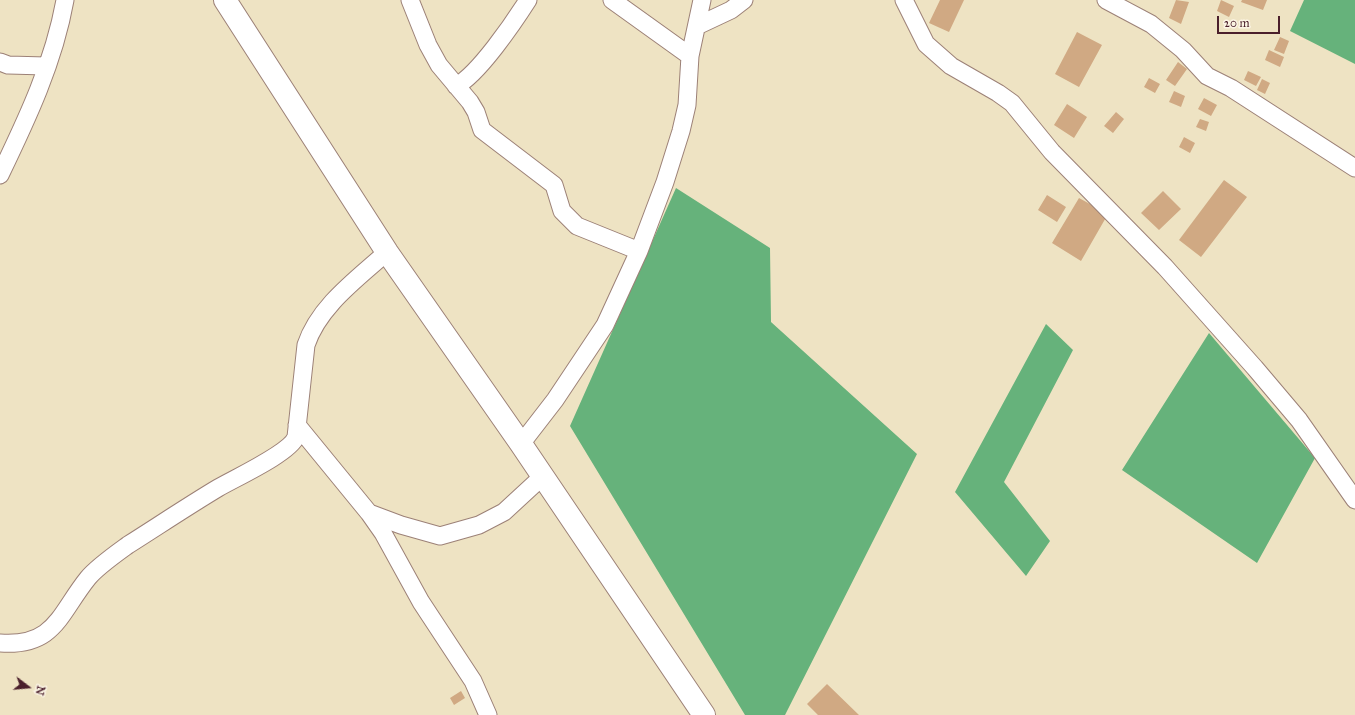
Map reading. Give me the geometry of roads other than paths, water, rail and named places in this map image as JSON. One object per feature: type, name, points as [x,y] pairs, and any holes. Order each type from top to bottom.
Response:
[{"type":"street","points":[[0,175],[40,88],[46,66],[56,42],[66,0]]},
{"type":"street","points":[[225,0],[387,252],[543,476],[704,715]]},
{"type":"street","points":[[410,0],[428,45],[439,65],[476,112],[482,130],[554,185],[562,211],[567,218],[577,226],[639,251]]},
{"type":"street","points":[[456,86],[469,78],[501,39],[528,0]]},
{"type":"street","points":[[612,0],[690,56]]},
{"type":"street","points":[[521,444],[555,400],[605,325],[639,251],[666,182],[681,131],[687,105],[690,56],[702,0]]},
{"type":"street","points":[[696,26],[731,10],[744,0]]},
{"type":"street","points":[[904,0],[926,44],[951,66],[998,92],[1012,103],[1052,152],[1165,266],[1299,420],[1355,500]]},
{"type":"street","points":[[1106,0],[1150,24],[1183,50],[1207,76],[1231,88],[1355,168]]},
{"type":"street","points":[[0,62],[8,65],[46,66]]},
{"type":"street","points":[[0,643],[23,644],[47,633],[58,623],[89,576],[127,546],[218,488],[291,445],[296,437],[306,345],[310,333],[317,321],[341,294],[387,252]]},
{"type":"street","points":[[297,425],[369,513],[383,533],[421,602],[473,681],[488,715]]},
{"type":"street","points":[[369,513],[401,525],[440,536],[479,525],[504,512],[543,476]]}]
